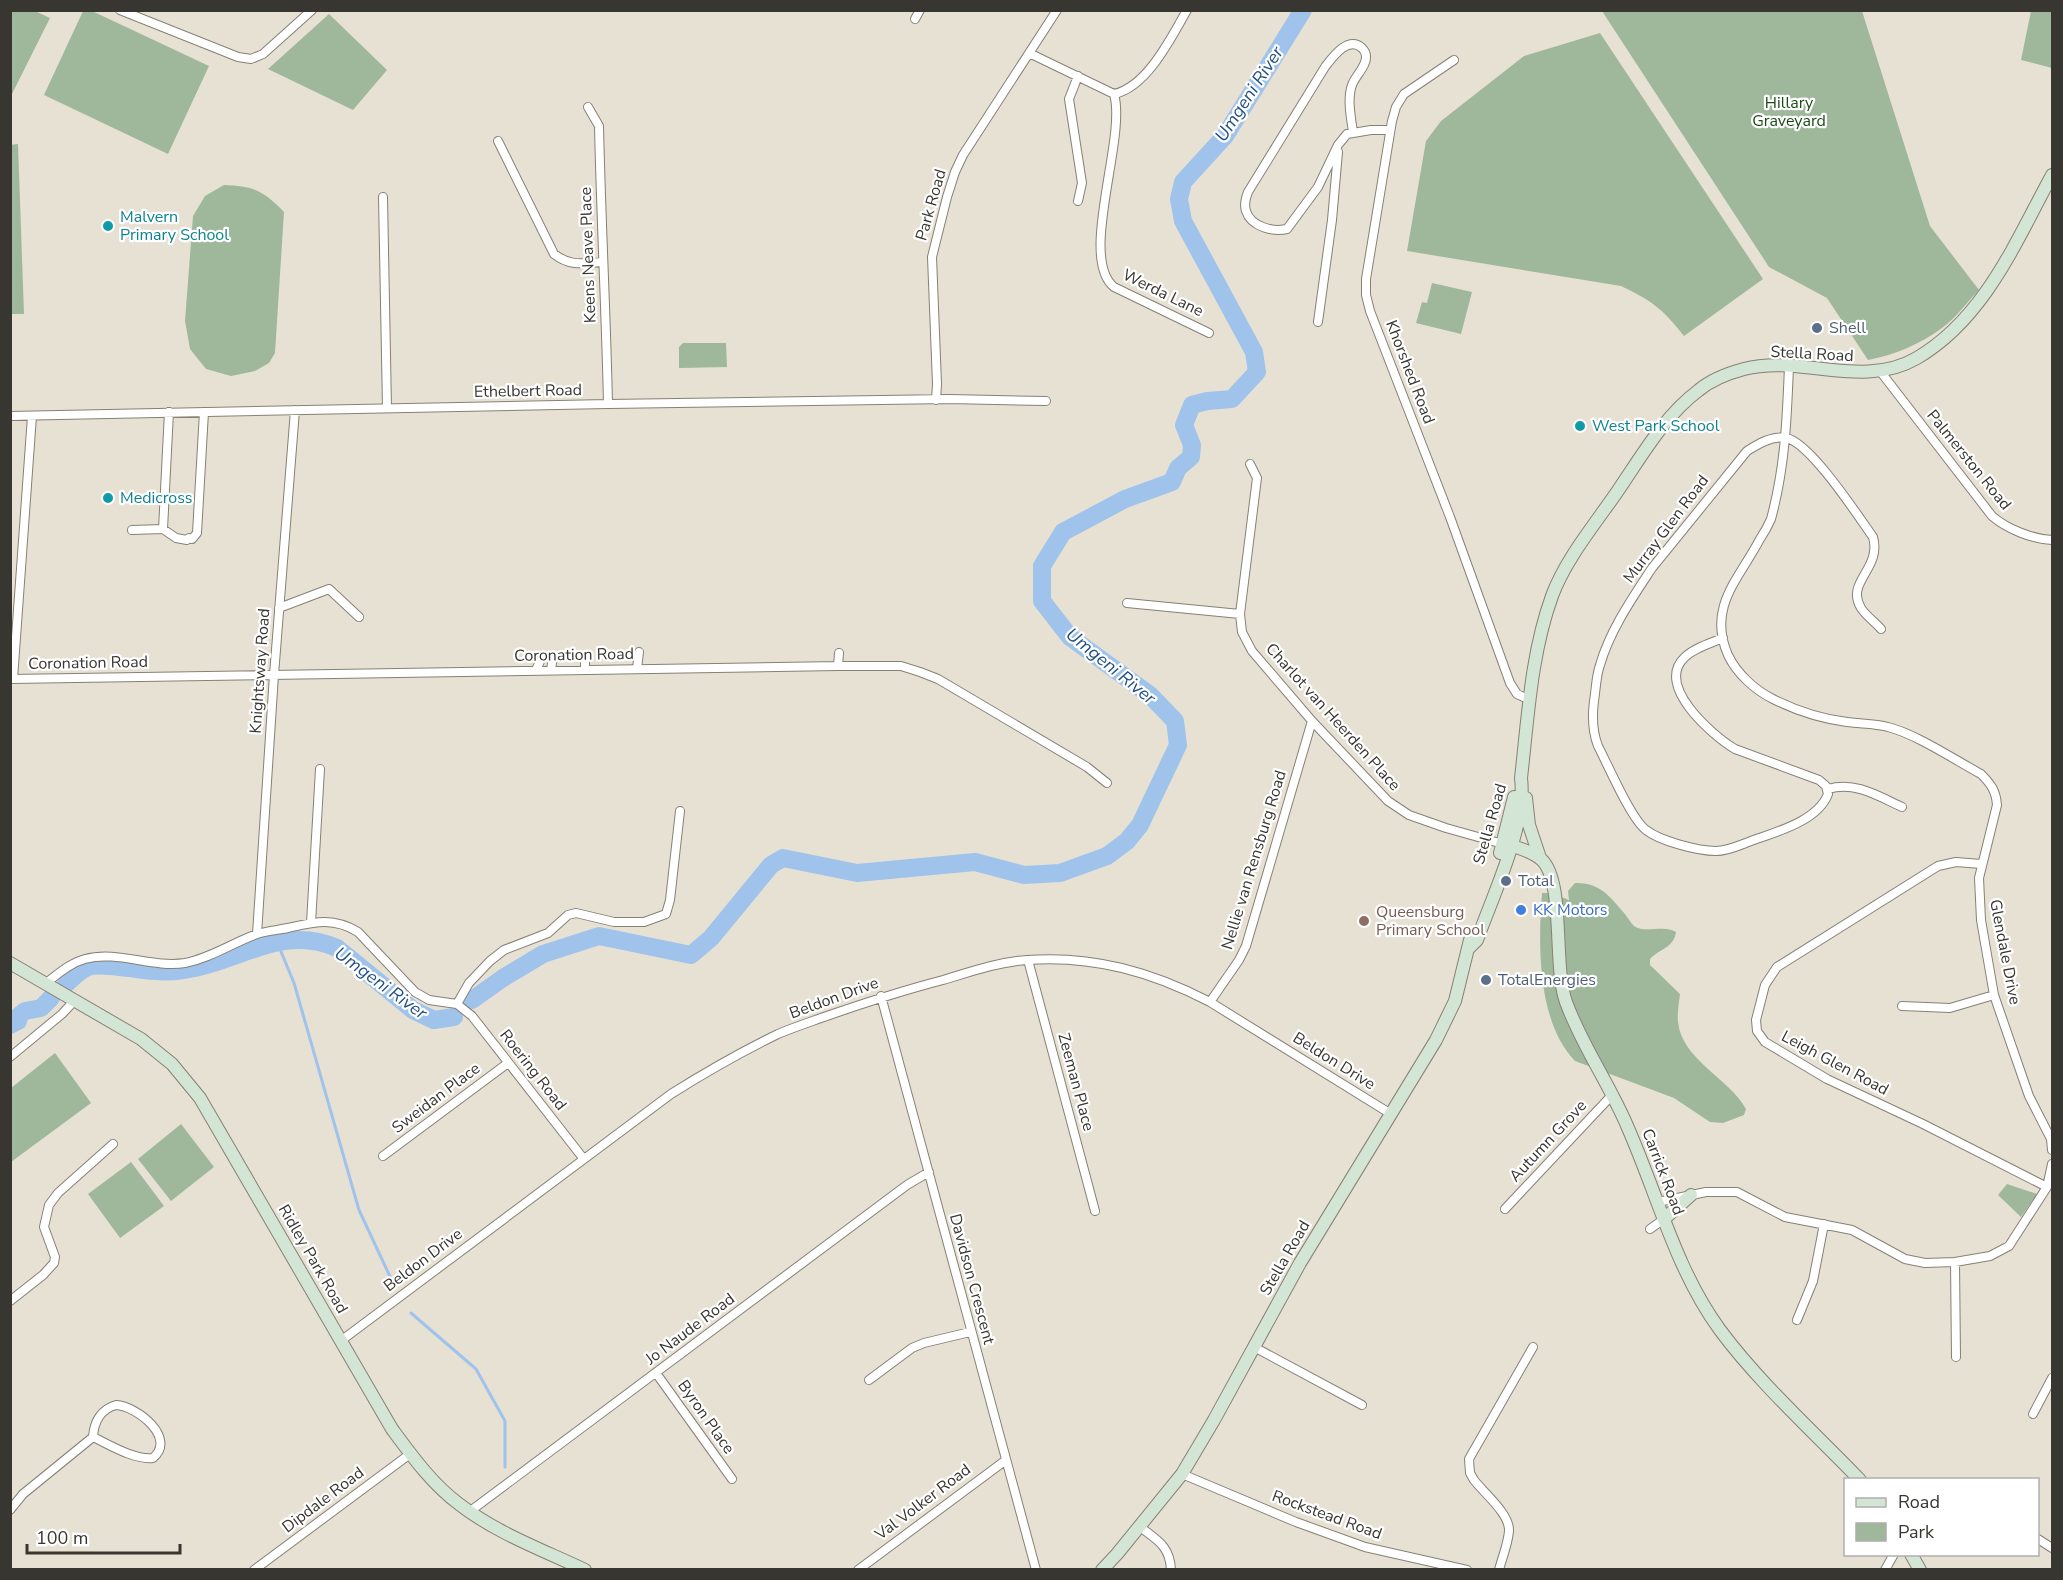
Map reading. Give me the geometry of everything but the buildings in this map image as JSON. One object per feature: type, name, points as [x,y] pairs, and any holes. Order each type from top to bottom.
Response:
[{"type":"main road","name":"Stella Road","points":[[1102,1569],[1140,1527],[1182,1474],[1300,1263],[1446,1020],[1456,995],[1469,948],[1477,940],[1507,845],[1518,819],[1530,700],[1541,631],[1553,593],[1586,537],[1666,423],[1699,390],[1720,378],[1745,369],[1789,366],[1849,373],[1880,371],[1916,359],[1943,340],[1986,294],[2052,175]]},
{"type":"main road","name":"Carrick Road","points":[[1522,783],[1529,825],[1540,858],[1549,869],[1556,897],[1558,958],[1565,1000],[1614,1094],[1693,1286],[1719,1329],[1758,1377],[1859,1478]]},
{"type":"main road","points":[[1507,845],[1540,858]]},
{"type":"main road","name":"Ridley Park Road","points":[[10,963],[141,1039],[172,1064],[187,1081],[200,1098],[392,1429],[410,1454],[443,1491],[469,1512],[491,1525],[585,1569]]},
{"type":"main road","points":[[1664,1220],[1690,1195]]},
{"type":"main road","points":[[1912,1556],[1920,1569]]},
{"type":"street","points":[[120,10],[238,57],[251,58],[263,54],[312,10]]},
{"type":"street","name":"Park Road","points":[[936,400],[932,257],[947,197],[963,155],[1057,10]]},
{"type":"street","points":[[1029,53],[1114,94],[1125,92],[1138,81],[1162,53],[1187,10]]},
{"type":"street","points":[[1353,132],[1350,90],[1367,59],[1362,48],[1347,45],[1336,53],[1325,67],[1248,192],[1245,210],[1249,216],[1269,230],[1287,229],[1318,187],[1338,146],[1347,134],[1390,130]]},
{"type":"street","name":"Khorshed Road","points":[[1454,60],[1404,94],[1396,106],[1390,130],[1366,279],[1366,296],[1510,683],[1517,694],[1530,700]]},
{"type":"street","points":[[1078,76],[1069,99],[1082,183],[1078,201]]},
{"type":"street","name":"Werda Lane","points":[[1114,94],[1115,134],[1101,234],[1105,279],[1114,287],[1209,333]]},
{"type":"street","name":"Keens Neave Place","points":[[588,107],[599,126],[608,404]]},
{"type":"street","points":[[498,141],[554,254],[575,264],[603,262]]},
{"type":"street","points":[[1318,322],[1332,219],[1338,146]]},
{"type":"street","points":[[383,197],[387,408]]},
{"type":"street","name":"Glendale Drive","points":[[1789,366],[1786,438],[1769,523],[1730,588],[1723,604],[1721,616],[1723,638],[1730,660],[1754,687],[1775,700],[1832,720],[1877,725],[1896,730],[1981,774],[1993,789],[1996,794],[1996,805],[1981,864],[1979,908],[1994,995],[2029,1096],[2051,1139],[2052,1150]]},
{"type":"street","name":"Palmerston Road","points":[[1880,371],[1992,516],[2003,525],[2052,540]]},
{"type":"street","name":"Ethelbert Road","points":[[10,416],[608,404],[1047,401]]},
{"type":"street","name":"Knightsway Road","points":[[257,934],[295,410]]},
{"type":"street","points":[[163,529],[169,412]]},
{"type":"street","points":[[132,530],[163,529],[176,538],[187,540],[195,537],[204,412]]},
{"type":"street","points":[[12,679],[32,416]]},
{"type":"street","points":[[1786,438],[1802,447],[1815,459],[1873,537],[1874,560],[1858,586],[1857,593],[1862,609],[1881,629]]},
{"type":"street","name":"Murray Glen Road","points":[[1786,438],[1769,440],[1747,451],[1652,568],[1604,653],[1598,674],[1593,726],[1598,746],[1637,821],[1648,832],[1683,845],[1705,850],[1726,850],[1790,827],[1802,821],[1822,804],[1827,797],[1828,789]]},
{"type":"street","name":"Charlot van Heerden Place","points":[[1250,464],[1257,478],[1240,615],[1245,641],[1312,721],[1398,810],[1430,823],[1507,845]]},
{"type":"street","points":[[279,608],[329,589],[359,616]]},
{"type":"street","points":[[1127,603],[1240,615]]},
{"type":"street","points":[[1723,638],[1692,652],[1683,658],[1678,666],[1677,685],[1682,699],[1698,718],[1725,743],[1735,749],[1819,780],[1828,789],[1853,786],[1902,807]]},
{"type":"street","points":[[637,669],[639,652]]},
{"type":"street","points":[[838,666],[839,654]]},
{"type":"street","points":[[551,670],[553,656]]},
{"type":"street","points":[[585,656],[585,670]]},
{"type":"street","points":[[536,670],[542,657]]},
{"type":"street","name":"Coronation Road","points":[[12,679],[901,666],[938,679],[1087,767],[1107,783]]},
{"type":"street","name":"Nellie van Rensburg Road","points":[[1210,1002],[1246,946],[1312,721]]},
{"type":"street","points":[[311,923],[320,769]]},
{"type":"street","points":[[46,983],[67,967],[84,959],[103,956],[155,963],[183,963],[206,957],[257,934],[311,923],[331,922],[347,925],[358,932],[415,992],[429,1000],[457,1004],[469,983],[490,961],[504,951],[548,933],[568,915],[576,912],[614,922],[644,922],[666,914],[670,900],[680,811]]},
{"type":"street","name":"Leigh Glen Road","points":[[1981,864],[1956,862],[1938,866],[1777,967],[1765,986],[1756,1020],[1757,1031],[1765,1042],[1827,1079],[1923,1124],[2047,1187]]},
{"type":"street","name":"Zeeman Place","points":[[1028,960],[1095,1211]]},
{"type":"street","name":"Beldon Drive","points":[[342,1340],[583,1158],[671,1094],[716,1065],[781,1033],[881,996],[1006,962],[1084,961],[1132,969],[1181,987],[1210,1002],[1391,1114]]},
{"type":"street","points":[[1902,1006],[1950,1008],[1994,995]]},
{"type":"street","name":"Davidson Crescent","points":[[881,996],[970,1332],[1036,1569]]},
{"type":"street","points":[[10,1057],[62,1014],[75,1000]]},
{"type":"street","name":"Roering Road","points":[[457,1004],[472,1016],[583,1158]]},
{"type":"street","name":"Sweidan Place","points":[[383,1156],[508,1063]]},
{"type":"street","name":"Autumn Grove","points":[[1505,1209],[1614,1094]]},
{"type":"street","points":[[10,1300],[43,1275],[54,1263],[55,1257],[44,1227],[50,1205],[58,1193],[113,1144]]},
{"type":"street","points":[[1658,1202],[1721,1191],[1737,1192],[1785,1217],[1852,1230],[1905,1259],[1916,1262],[1955,1262],[1990,1256],[2008,1246],[2047,1187],[2052,1164]]},
{"type":"street","name":"Jo Naude Road","points":[[469,1512],[898,1192],[929,1172]]},
{"type":"street","points":[[1650,1229],[1664,1220]]},
{"type":"street","points":[[1797,1320],[1813,1281],[1824,1224]]},
{"type":"street","points":[[1955,1262],[1956,1357]]},
{"type":"street","points":[[869,1380],[912,1348],[970,1332]]},
{"type":"street","points":[[1254,1347],[1362,1406]]},
{"type":"street","points":[[1499,1569],[1509,1525],[1506,1516],[1474,1480],[1470,1473],[1469,1459],[1533,1347]]},
{"type":"street","name":"Byron Place","points":[[656,1373],[732,1479]]},
{"type":"street","points":[[2033,1414],[2052,1378]]},
{"type":"street","points":[[10,1510],[23,1494],[93,1437],[96,1422],[110,1407],[124,1406],[139,1413],[162,1442],[157,1455],[146,1459],[93,1437]]},
{"type":"street","name":"Dipdale Road","points":[[254,1569],[410,1454]]},
{"type":"street","name":"Val Volker Road","points":[[858,1569],[1006,1460]]},
{"type":"street","name":"Rockstead Road","points":[[1182,1474],[1296,1522],[1365,1546],[1467,1569]]},
{"type":"street","points":[[1140,1527],[1166,1547],[1171,1559],[1171,1569]]},
{"type":"street","points":[[2039,1540],[2052,1548]]},
{"type":"street","points":[[1885,1569],[1893,1556]]},
{"type":"green space","points":[[11,10],[35,11],[50,18],[11,96]]},
{"type":"green space","points":[[83,11],[92,11],[209,66],[168,154],[44,95]]},
{"type":"green space","name":"Hillary Graveyard","points":[[1602,11],[1862,11],[1930,226],[1979,290],[1952,320],[1934,334],[1907,348],[1868,360],[1827,298],[1769,267]]},
{"type":"green space","points":[[2031,11],[2052,11],[2052,68],[2021,60]]},
{"type":"green space","points":[[329,14],[387,70],[353,110],[268,69]]},
{"type":"green space","points":[[1600,33],[1763,279],[1684,336],[1656,306],[1621,286],[1407,251],[1426,141],[1441,121],[1524,56]]},
{"type":"green space","points":[[18,144],[24,314],[11,314],[10,145]]},
{"type":"green space","points":[[224,185],[258,191],[284,212],[275,353],[269,363],[255,371],[231,376],[206,369],[190,349],[185,321],[193,216],[205,196]]},
{"type":"green space","points":[[1432,283],[1472,292],[1461,334],[1416,323],[1422,302],[1427,303]]},
{"type":"green space","points":[[683,343],[726,343],[727,367],[679,368],[679,347]]},
{"type":"green space","points":[[1575,883],[1591,885],[1604,892],[1634,926],[1676,932],[1672,942],[1650,959],[1650,965],[1680,994],[1678,1022],[1681,1035],[1688,1047],[1739,1098],[1746,1109],[1744,1115],[1723,1123],[1710,1122],[1674,1098],[1575,1061],[1563,1045],[1553,1025],[1543,982],[1540,935],[1542,893],[1551,893],[1569,900],[1568,891]]},
{"type":"green space","points":[[55,1053],[91,1103],[11,1162],[11,1088]]},
{"type":"green space","points":[[181,1124],[214,1167],[171,1201],[138,1159]]},
{"type":"green space","points":[[131,1162],[164,1206],[120,1238],[88,1194]]},
{"type":"green space","points":[[2007,1184],[2037,1194],[2021,1217],[1998,1195]]},
{"type":"waterway","name":"Umgeni River","points":[[472,1000],[543,954],[599,936],[691,955],[711,938],[771,865],[783,858],[857,873],[975,862],[1024,875],[1060,873],[1107,856],[1127,841],[1140,825],[1178,745],[1175,721],[1150,695],[1070,637],[1042,601],[1042,566],[1063,532],[1125,499],[1172,482],[1178,468],[1191,457],[1192,445],[1184,425],[1192,405],[1232,399],[1257,372],[1254,352],[1183,221],[1179,199],[1183,182],[1225,136],[1303,10]]},
{"type":"waterway","name":"Umgeni River","points":[[66,984],[81,971],[92,966],[176,971],[203,966],[278,942],[317,941],[337,948],[413,1010],[434,1020],[454,1017]]},
{"type":"waterway","points":[[277,942],[294,983],[359,1210],[393,1283]]},
{"type":"waterway","name":"Umgeni River","points":[[10,1025],[18,1021],[19,1016],[25,1011],[41,1008],[51,998]]},
{"type":"waterway","points":[[411,1313],[476,1369],[505,1421],[505,1467]]},
{"type":"place","name":"Malvern Primary School","points":[[108,226]]},
{"type":"place","name":"Shell","points":[[1817,328]]},
{"type":"place","name":"West Park School","points":[[1580,426]]},
{"type":"place","name":"Medicross","points":[[108,498]]},
{"type":"place","name":"Total","points":[[1506,881]]},
{"type":"place","name":"KK Motors","points":[[1521,910]]},
{"type":"place","name":"Queensburg Primary School","points":[[1364,921]]},
{"type":"place","name":"TotalEnergies","points":[[1486,980]]}]
